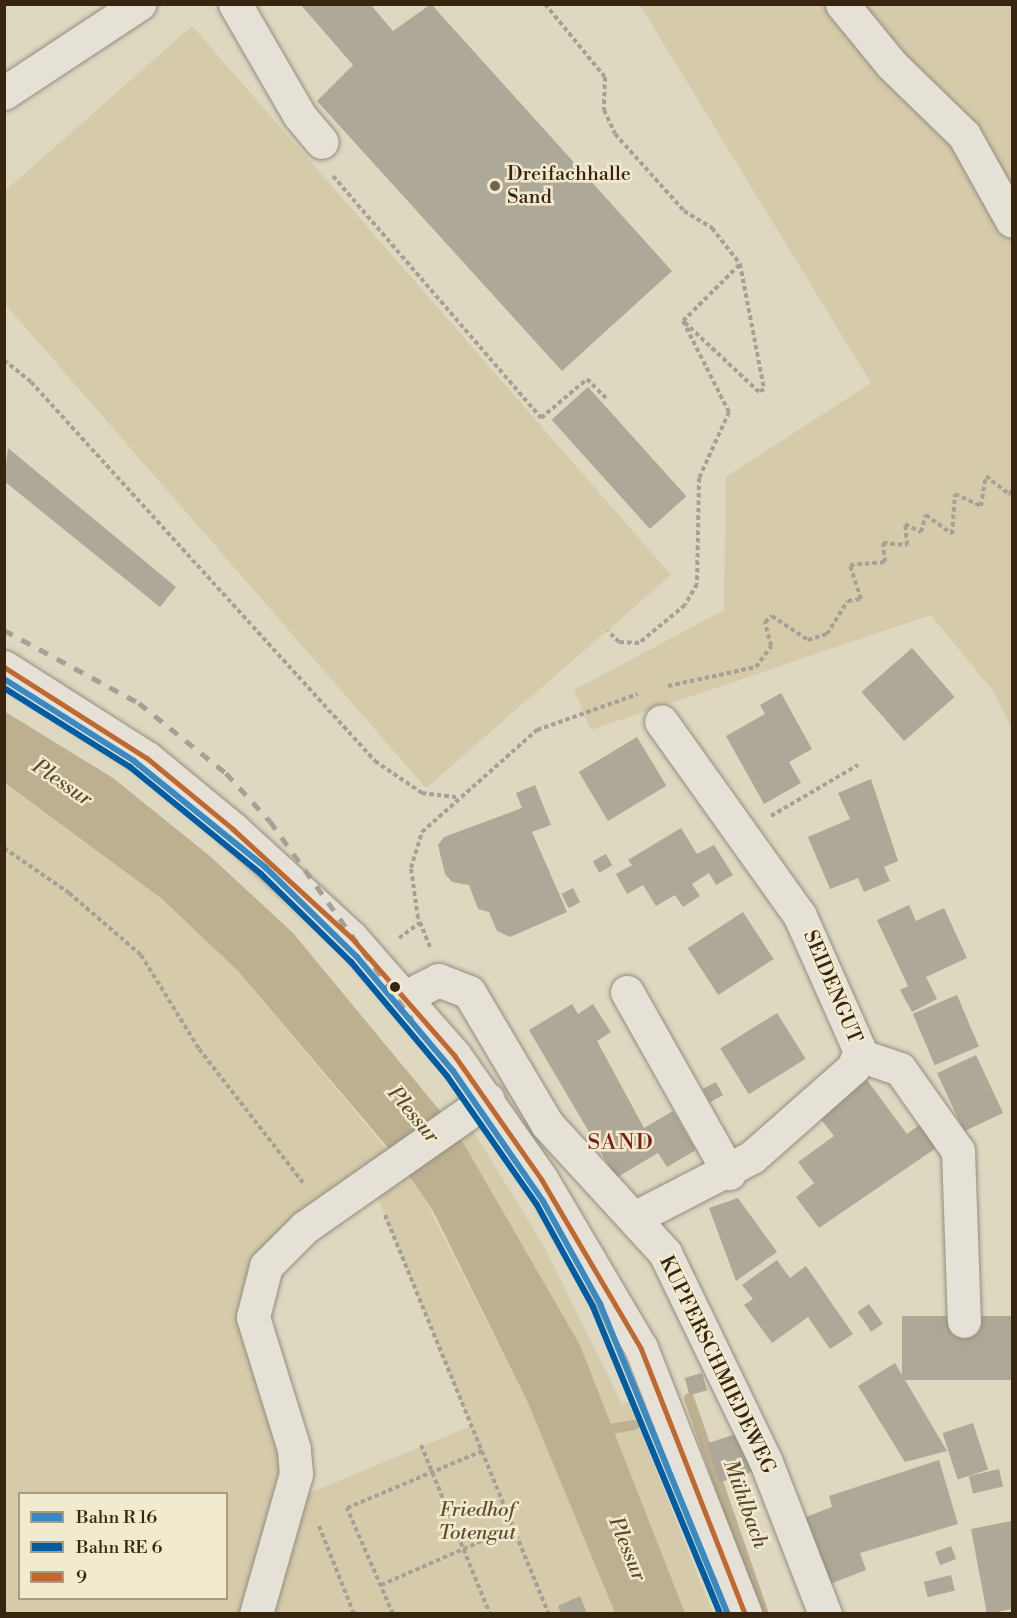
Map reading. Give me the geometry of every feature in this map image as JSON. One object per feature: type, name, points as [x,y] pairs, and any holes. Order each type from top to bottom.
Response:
[{"type":"street","points":[[4,93],[139,4]]},
{"type":"street","points":[[235,4],[299,115],[322,142]]},
{"type":"street","points":[[842,4],[892,65],[964,135],[1012,221]]},
{"type":"street","points":[[4,667],[89,718],[190,792],[351,937],[405,997],[475,1108],[641,1348],[746,1614]]},
{"type":"street","name":"SEIDENGUT","points":[[636,1217],[729,1173],[776,1138],[853,1068],[859,1055],[808,931],[741,834],[658,705]]},
{"type":"street","points":[[405,997],[423,984],[444,981]]},
{"type":"street","name":"KUPFERSCHMIEDEWEG","points":[[444,981],[473,996],[541,1116],[585,1168],[636,1217],[670,1263],[736,1396],[825,1614]]},
{"type":"street","points":[[627,992],[729,1173]]},
{"type":"street","points":[[859,1055],[900,1070],[958,1151],[964,1321]]},
{"type":"street","points":[[255,1614],[293,1490],[294,1449],[253,1317],[254,1301],[266,1266],[279,1250],[326,1212],[475,1108]]},
{"type":"path","points":[[545,4],[605,77],[604,110],[615,134],[684,211],[712,228],[740,264],[764,389],[759,392],[683,321]]},
{"type":"path","points":[[322,142],[311,151],[541,418],[587,379],[606,398]]},
{"type":"path","points":[[683,321],[740,264]]},
{"type":"path","points":[[608,631],[619,642],[639,643],[685,605],[697,584],[699,478],[729,412],[683,321]]},
{"type":"path","points":[[4,360],[31,382],[375,761],[422,793],[458,797]]},
{"type":"path","points":[[658,705],[756,667],[771,646],[765,622],[772,616],[808,640],[827,634],[848,601],[861,599],[850,565],[885,562],[883,543],[907,545],[905,524],[921,532],[926,515],[952,534],[955,494],[981,507],[986,476],[1010,495],[1012,487]]},
{"type":"path","points":[[444,981],[440,957],[420,923],[411,868],[415,844],[458,797],[548,724],[645,692]]},
{"type":"path","points":[[741,834],[858,765]]},
{"type":"path","points":[[4,848],[125,939],[176,1006],[199,1049],[326,1212]]},
{"type":"path","points":[[392,948],[420,923]]},
{"type":"path","points":[[376,1177],[482,1451],[549,1614]]},
{"type":"path","points":[[422,1445],[490,1614]]},
{"type":"path","points":[[393,1614],[347,1508],[482,1451]]},
{"type":"path","points":[[293,1490],[306,1494],[354,1614]]},
{"type":"path","points":[[381,1585],[514,1527]]},
{"type":"green space","points":[[640,5],[1012,5],[1012,729],[993,691],[931,615],[591,730],[574,690],[724,610],[726,477],[871,383]]},
{"type":"green space","points":[[192,26],[671,575],[426,788],[5,304],[5,191]]},
{"type":"green space","name":"Friedhof Totengut","points":[[4,783],[162,899],[238,971],[419,1188],[528,1403],[615,1613],[5,1613]],"holes":[[[371,1181],[471,1426],[290,1501],[259,1284]]]},
{"type":"green space","points":[[472,1129],[544,1246],[622,1404],[629,1402],[713,1613],[685,1613],[580,1345],[460,1137]]},
{"type":"water","name":"Plessur","points":[[4,711],[113,778],[211,857],[293,933],[441,1112],[389,1149],[238,971],[162,899],[5,783]]},
{"type":"water","name":"Plessur","points":[[460,1137],[580,1345],[685,1613],[615,1613],[528,1403],[433,1211],[408,1174]]},
{"type":"building","name":"Dreifachhalle Sand","points":[[300,4],[370,4],[393,31],[431,4],[672,271],[562,371],[317,101],[353,65]]},
{"type":"building","points":[[588,387],[686,496],[650,529],[552,420]]},
{"type":"building","points":[[8,448],[176,587],[160,607],[4,481]]},
{"type":"building","points":[[912,648],[955,697],[904,741],[861,692]]},
{"type":"building","points":[[781,693],[812,749],[789,762],[801,783],[764,804],[726,736],[765,714],[760,705]]},
{"type":"building","points":[[637,737],[666,786],[608,821],[579,772]]},
{"type":"building","points":[[871,779],[898,861],[884,867],[890,881],[864,892],[858,878],[830,889],[808,837],[850,819],[838,793]]},
{"type":"building","points":[[535,785],[551,825],[532,832],[567,912],[510,937],[497,931],[489,912],[478,909],[469,885],[452,882],[445,874],[438,845],[444,837],[522,808],[516,793]]},
{"type":"building","points":[[681,828],[697,854],[714,845],[733,875],[716,885],[709,873],[692,884],[700,896],[683,907],[675,895],[656,906],[643,885],[627,894],[616,874],[632,865],[628,860]]},
{"type":"building","points":[[606,854],[612,865],[599,873],[593,861]]},
{"type":"building","points":[[573,888],[580,902],[569,908],[561,894]]},
{"type":"building","points":[[909,905],[916,921],[944,908],[967,958],[926,977],[937,999],[912,1012],[900,990],[908,986],[877,920]]},
{"type":"building","points":[[743,912],[773,959],[718,995],[688,948]]},
{"type":"building","points":[[957,995],[979,1047],[935,1065],[913,1014]]},
{"type":"building","points":[[572,1004],[578,1014],[593,1004],[611,1032],[597,1041],[644,1128],[673,1111],[696,1150],[667,1167],[658,1153],[616,1178],[529,1030]]},
{"type":"building","points":[[777,1013],[806,1059],[749,1094],[720,1049]]},
{"type":"building","points":[[976,1055],[1003,1113],[964,1131],[937,1073]]},
{"type":"building","points":[[864,1076],[907,1134],[922,1123],[939,1146],[819,1228],[796,1197],[814,1183],[798,1162],[834,1136],[815,1112]]},
{"type":"building","points":[[716,1082],[723,1095],[710,1102],[703,1089]]},
{"type":"building","points":[[738,1198],[777,1252],[736,1281],[709,1208]]},
{"type":"building","points":[[777,1260],[790,1278],[806,1266],[853,1334],[830,1349],[808,1317],[772,1343],[744,1305],[753,1299],[742,1285]]},
{"type":"building","points":[[869,1304],[883,1324],[871,1332],[858,1312]]},
{"type":"building","points":[[902,1316],[1012,1316],[1012,1380],[902,1380]]},
{"type":"building","points":[[895,1363],[947,1451],[905,1462],[858,1386]]},
{"type":"building","points":[[702,1373],[707,1390],[690,1395],[685,1378]]},
{"type":"building","points":[[973,1423],[988,1470],[958,1479],[943,1433]]},
{"type":"building","points":[[739,1433],[752,1472],[719,1482],[707,1444]]},
{"type":"building","points":[[939,1460],[958,1524],[860,1553],[866,1570],[830,1584],[801,1519],[832,1507],[829,1496]]},
{"type":"building","points":[[999,1469],[1003,1487],[973,1494],[969,1476]]},
{"type":"building","points":[[1011,1521],[1012,1609],[987,1614],[971,1529]]},
{"type":"building","points":[[951,1546],[956,1559],[940,1565],[935,1552]]},
{"type":"building","points":[[951,1575],[955,1591],[928,1597],[924,1582]]},
{"type":"building","points":[[580,1596],[587,1614],[561,1614],[558,1606]]},
{"type":"waterway","name":"Mühlbach","points":[[689,1398],[764,1614]]},
{"type":"waterway","name":"Mühlbach","points":[[597,1431],[635,1425]]},
{"type":"railway","points":[[4,630],[139,703],[226,773],[270,821],[412,1019]]},
{"type":"transit line","name":"9","points":[[4,667],[147,758],[233,829],[351,937],[455,1056],[542,1180],[641,1348],[745,1614]]},
{"type":"transit line","points":[[4,679],[134,761],[266,868],[357,957],[453,1071],[543,1201],[600,1304],[728,1614]]},
{"type":"transit line","points":[[4,688],[130,767],[261,874],[351,962],[447,1076],[537,1205],[593,1307],[720,1614]]},
{"type":"place","name":"Dreifachhalle Sand","points":[[495,186]]},
{"type":"district","name":"SAND","points":[[621,1143]]}]
